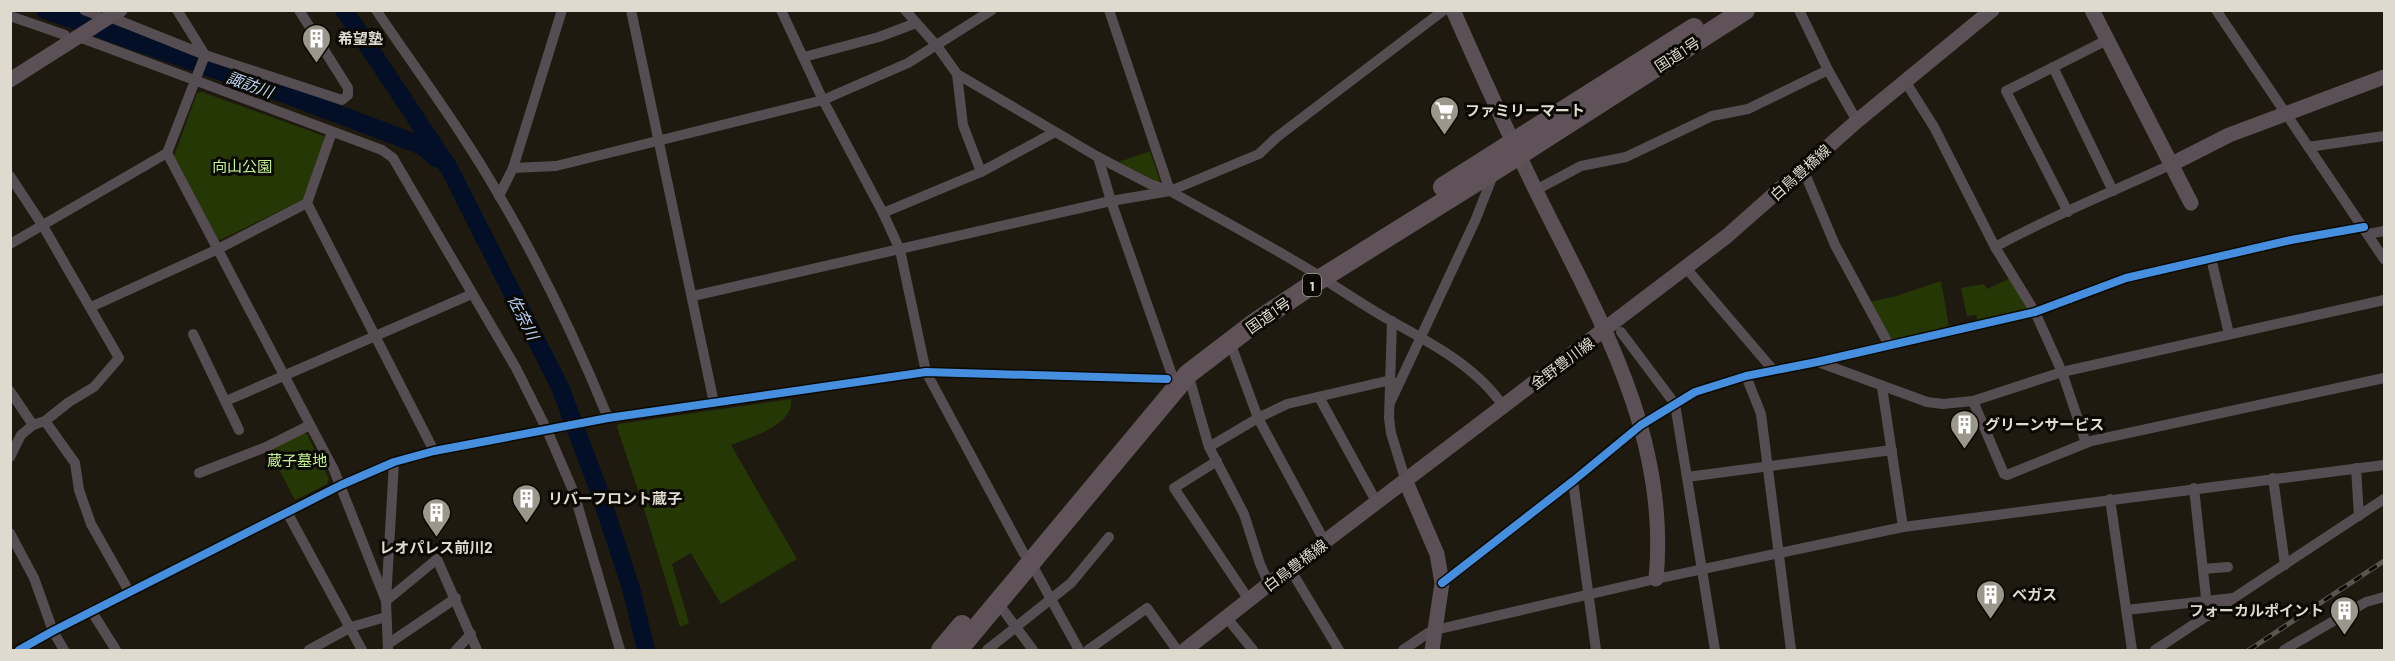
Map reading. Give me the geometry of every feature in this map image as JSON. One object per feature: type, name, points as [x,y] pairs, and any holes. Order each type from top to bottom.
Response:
[{"type":"highway","name":"国道1号","points":[[1176,376],[1230,342],[1317,275],[1516,148],[1721,10]]},
{"type":"highway","name":"国道1号","points":[[941,651],[1027,558],[1176,376],[1229,327],[1496,170],[1516,148],[1745,10]]},
{"type":"highway","name":"国道1号","points":[[958,651],[998,603],[1027,558]]},
{"type":"main road","name":"金野豊川線","points":[[1406,482],[1606,328],[1536,190],[1453,10]]},
{"type":"main road","name":"白鳥豊橋線","points":[[1606,328],[1727,237],[1857,121],[1992,10]]},
{"type":"main road","points":[[2092,10],[2191,203]]},
{"type":"main road","points":[[10,80],[103,14]]},
{"type":"main road","points":[[10,70],[72,36]]},
{"type":"main road","points":[[2170,165],[2229,135],[2385,78]]},
{"type":"main road","points":[[1606,328],[1641,425],[1656,498],[1656,579]]},
{"type":"main road","name":"白鳥豊橋線","points":[[1185,651],[1269,584],[1406,482]]},
{"type":"main road","points":[[1406,482],[1437,554],[1442,583],[1432,651]]},
{"type":"street","points":[[177,10],[205,55]]},
{"type":"street","points":[[103,14],[205,55],[342,100],[348,95],[348,88],[299,10]]},
{"type":"street","points":[[376,10],[455,126],[499,196],[561,313],[588,370],[605,419]]},
{"type":"street","points":[[499,196],[513,168],[562,10]]},
{"type":"street","points":[[631,10],[714,403]]},
{"type":"street","points":[[781,10],[823,100],[900,250],[926,372],[1079,651]]},
{"type":"street","points":[[905,10],[937,46],[957,74],[1098,156],[1150,184],[1170,191],[1421,337],[1492,390],[1503,406]]},
{"type":"street","points":[[513,168],[556,166],[823,100],[908,63],[937,46],[977,15],[992,10]]},
{"type":"street","points":[[1109,10],[1170,191]]},
{"type":"street","points":[[693,296],[1111,201],[1170,191],[1259,154],[1277,137],[1444,10]]},
{"type":"street","points":[[1798,10],[1857,121]]},
{"type":"street","points":[[2216,10],[2385,259]]},
{"type":"street","points":[[10,16],[197,77],[382,150],[393,158],[550,429],[574,493],[621,651]]},
{"type":"street","points":[[804,57],[879,37],[916,23]]},
{"type":"street","points":[[2068,212],[2006,91],[2107,40]]},
{"type":"street","points":[[10,244],[167,153],[205,55]]},
{"type":"street","points":[[2053,67],[2113,191]]},
{"type":"street","points":[[1536,190],[1581,166],[1626,157],[1712,116],[1748,109],[1828,70]]},
{"type":"street","points":[[957,74],[963,124],[981,172]]},
{"type":"street","points":[[1905,81],[1934,128],[1995,247],[2035,312],[2062,372],[2086,443]]},
{"type":"street","points":[[91,307],[218,249],[307,203],[333,132]]},
{"type":"street","points":[[883,213],[981,172],[1055,132]]},
{"type":"street","points":[[2308,147],[2385,136]]},
{"type":"street","points":[[167,153],[341,485],[386,601]]},
{"type":"street","points":[[1098,156],[1111,201],[1176,376],[1244,514],[1269,584]]},
{"type":"street","points":[[1995,247],[2032,226],[2170,165]]},
{"type":"street","points":[[1390,403],[1475,221],[1496,170]]},
{"type":"street","points":[[1803,170],[1835,245],[1888,345]]},
{"type":"street","points":[[10,176],[43,226],[119,358],[94,387],[21,435],[10,457]]},
{"type":"street","points":[[307,203],[434,451]]},
{"type":"street","points":[[1442,583],[1641,425],[1695,392],[1746,376],[1818,362],[2035,312],[2126,278],[2211,258],[2291,240],[2366,230],[2385,231]]},
{"type":"street","points":[[2211,258],[2229,334]]},
{"type":"street","points":[[1686,268],[1774,371]]},
{"type":"street","points":[[226,401],[472,294]]},
{"type":"street","points":[[1818,362],[1927,402],[1943,404],[1973,401],[2062,372],[2385,300]]},
{"type":"street","points":[[1392,321],[1391,433],[1406,482]]},
{"type":"street","points":[[1621,332],[1675,404],[1714,651]]},
{"type":"street","points":[[193,334],[239,430]]},
{"type":"street","points":[[1230,342],[1257,418],[1325,542]]},
{"type":"street","points":[[10,642],[17,651],[341,485],[394,462],[434,451],[605,419],[926,372],[1176,376]]},
{"type":"street","points":[[1746,376],[1761,414],[1791,651]]},
{"type":"street","points":[[1973,401],[2004,474],[2007,475],[2086,443],[2385,378]]},
{"type":"street","points":[[1209,447],[1257,418],[1287,404],[1391,380]]},
{"type":"street","points":[[1882,387],[1903,527]]},
{"type":"street","points":[[10,391],[33,425]]},
{"type":"street","points":[[1319,397],[1377,502]]},
{"type":"street","points":[[45,421],[75,463],[79,490],[91,524],[130,593]]},
{"type":"street","points":[[199,473],[266,447],[310,425]]},
{"type":"street","points":[[1687,477],[1892,450]]},
{"type":"street","points":[[1217,461],[1174,488],[1249,600]]},
{"type":"street","points":[[388,647],[386,601],[394,462]]},
{"type":"street","points":[[1402,651],[1435,630],[1656,579],[1903,527],[2385,465]]},
{"type":"street","points":[[2356,468],[2359,516]]},
{"type":"street","points":[[2273,478],[2285,565]]},
{"type":"street","points":[[1573,481],[1596,651]]},
{"type":"street","points":[[2194,488],[2208,616]]},
{"type":"street","points":[[2110,499],[2132,651]]},
{"type":"street","points":[[2155,651],[2385,499]]},
{"type":"street","points":[[288,514],[362,651]]},
{"type":"street","points":[[10,533],[34,578],[53,631],[64,651]]},
{"type":"street","points":[[987,651],[1071,583],[1109,537]]},
{"type":"street","points":[[386,601],[437,559],[456,598],[477,651]]},
{"type":"street","points":[[2203,569],[2229,567]]},
{"type":"street","points":[[1290,568],[1339,651]]},
{"type":"street","points":[[2126,610],[2236,597]]},
{"type":"street","points":[[2284,651],[2366,602],[2385,597]]},
{"type":"street","points":[[388,647],[456,598]]},
{"type":"street","points":[[998,603],[1033,651]]},
{"type":"street","points":[[1088,651],[1147,608],[1177,651]]},
{"type":"street","points":[[92,612],[116,651]]},
{"type":"street","points":[[309,651],[351,627],[386,617]]},
{"type":"street","points":[[1227,618],[1253,651]]},
{"type":"street","points":[[456,651],[471,634]]},
{"type":"green space","name":"向山公園","points":[[202,92],[324,136],[326,140],[304,199],[220,240],[174,156],[197,93]]},
{"type":"green space","points":[[1150,151],[1160,181],[1159,183],[1119,162]]},
{"type":"green space","points":[[2012,277],[2028,307],[2027,310],[1978,321],[1976,315],[1967,316],[1961,288],[1984,284],[1987,289]]},
{"type":"green space","points":[[1941,281],[1949,327],[1892,340],[1869,302],[1893,297]]},
{"type":"green space","points":[[791,399],[786,416],[779,423],[731,445],[797,559],[721,604],[691,553],[672,564],[689,623],[680,627],[617,427],[618,424]]},
{"type":"green space","name":"蔵子墓地","points":[[303,433],[307,434],[329,479],[327,484],[295,500],[269,450]]},
{"type":"waterway","name":"諏訪川","points":[[45,10],[274,90],[420,145],[438,159]]},
{"type":"waterway","name":"佐奈川","points":[[344,10],[449,168],[560,387],[598,488],[631,588],[646,650]]},
{"type":"railway","points":[[2249,650],[2384,561]]},
{"type":"cycle path","points":[[1442,583],[1641,425],[1695,392],[1746,376],[2035,312],[2126,278],[2291,240],[2364,227]]},
{"type":"cycle path","points":[[19,650],[341,485],[394,462],[434,451],[608,418],[926,372],[1167,379]]},
{"type":"place","name":"希望塾","points":[[317,64]]},
{"type":"place","name":"ファミリーマート","points":[[1444,136]]},
{"type":"place","name":"グリーンサービス","points":[[1964,450]]},
{"type":"place","name":"リバーフロント蔵子","points":[[527,524]]},
{"type":"place","name":"レオパレス前川2","points":[[436,538]]},
{"type":"place","name":"ベガス","points":[[1991,620]]},
{"type":"place","name":"フォーカルポイント","points":[[2345,636]]}]
